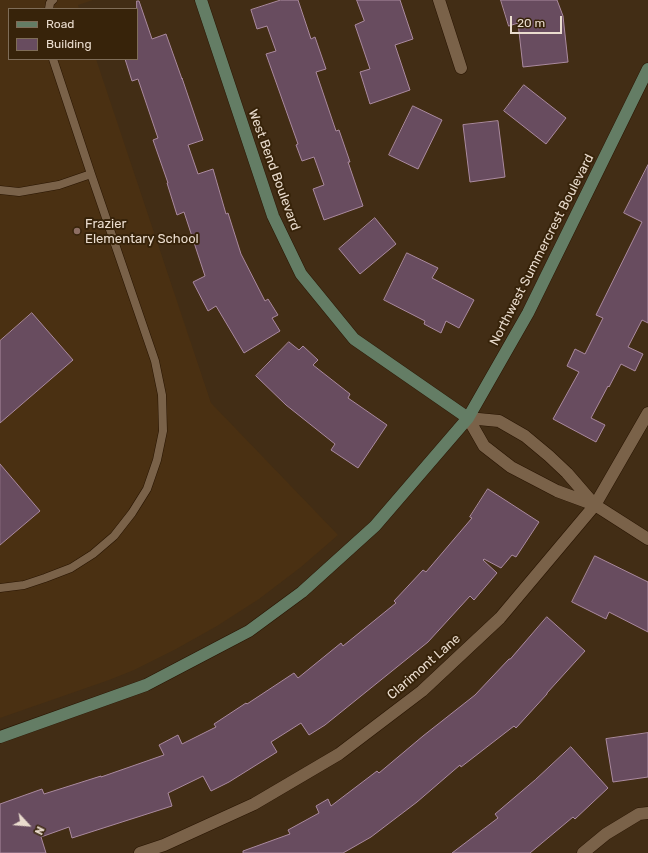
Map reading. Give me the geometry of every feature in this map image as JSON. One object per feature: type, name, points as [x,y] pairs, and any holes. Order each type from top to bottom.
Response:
[{"type":"street","name":"West Bend Boulevard","points":[[201,0],[273,216],[301,274],[354,339],[468,418],[484,446],[511,467],[557,491],[596,505]]},
{"type":"street","points":[[439,0],[461,68]]},
{"type":"street","name":"Northwest Summercrest Boulevard","points":[[0,737],[146,685],[249,631],[302,592],[375,526],[468,418],[528,313],[648,69]]},
{"type":"street","name":"Clarimont Lane","points":[[140,853],[164,845],[254,804],[339,754],[422,691],[500,618],[596,505],[648,413]]},
{"type":"street","name":"West Bend Boulevard","points":[[468,418],[499,422],[525,436],[567,473],[596,505],[648,540]]},
{"type":"street","points":[[583,853],[606,834],[639,814],[648,813]]},
{"type":"lane","points":[[0,588],[24,585],[71,568],[93,554],[114,536],[132,514],[147,489],[157,460],[163,431],[162,395],[155,361],[53,60]]},
{"type":"lane","points":[[0,190],[19,192],[58,185],[91,174]]},
{"type":"shaded area","name":"Frazier Elementary School","points":[[0,0],[93,0],[78,5],[79,8],[8,8],[8,60],[96,60],[211,403],[338,535],[301,567],[259,599],[217,626],[176,649],[134,670],[109,680],[0,718]]},
{"type":"building","points":[[281,0],[298,0],[311,39],[315,37],[326,69],[316,72],[336,131],[339,130],[363,206],[324,220],[313,189],[324,185],[314,157],[302,161],[296,145],[298,144],[266,54],[276,51],[267,26],[257,29],[251,10]]},
{"type":"building","points":[[357,0],[400,0],[413,39],[395,45],[410,90],[370,104],[360,72],[370,69],[355,25],[364,21]]},
{"type":"building","points":[[501,0],[557,0],[563,16],[568,62],[523,67],[518,23],[509,26]]},
{"type":"building","points":[[137,1],[139,1],[152,39],[166,34],[203,140],[188,145],[198,174],[213,169],[226,214],[228,213],[241,254],[265,301],[268,299],[278,315],[272,318],[280,331],[244,353],[216,306],[208,311],[193,282],[205,276],[184,212],[177,215],[153,140],[158,138],[138,79],[132,81],[125,60],[138,60]]},
{"type":"building","points":[[524,85],[566,118],[546,144],[504,111]]},
{"type":"building","points":[[413,106],[442,120],[418,169],[389,155]]},
{"type":"building","points":[[498,121],[505,177],[470,182],[463,125]]},
{"type":"building","points":[[648,165],[648,323],[642,320],[628,347],[643,354],[635,371],[621,364],[609,387],[608,386],[591,418],[605,425],[596,442],[553,419],[579,372],[567,366],[575,349],[585,354],[603,318],[596,315],[642,222],[624,213]]},
{"type":"building","points":[[375,218],[396,244],[360,274],[339,249]]},
{"type":"building","points":[[407,253],[438,268],[432,278],[474,300],[459,328],[446,321],[441,333],[424,324],[425,321],[384,300]]},
{"type":"building","points":[[32,313],[73,360],[0,423],[0,341]]},
{"type":"building","points":[[289,342],[299,350],[303,346],[318,360],[313,365],[350,394],[348,398],[387,425],[358,468],[331,450],[335,444],[286,405],[256,376]]},
{"type":"building","points":[[0,464],[40,511],[0,545]]},
{"type":"building","points":[[488,489],[539,522],[516,557],[512,555],[501,568],[484,559],[483,560],[497,573],[474,600],[470,596],[428,642],[325,725],[309,735],[301,723],[271,742],[277,752],[229,782],[211,791],[203,776],[168,793],[172,806],[72,838],[69,827],[41,837],[46,853],[0,853],[0,804],[42,789],[44,794],[101,777],[164,755],[159,745],[178,735],[182,744],[216,727],[214,724],[294,673],[298,678],[341,643],[343,646],[396,603],[394,601],[423,570],[426,572],[472,518],[470,517]]},
{"type":"building","points":[[595,556],[648,582],[648,632],[609,612],[606,619],[572,602]]},
{"type":"building","points":[[547,617],[585,651],[516,728],[514,726],[461,767],[460,765],[417,802],[371,837],[343,853],[243,853],[243,851],[290,834],[288,830],[319,813],[316,806],[328,799],[331,806],[377,771],[379,773],[475,695],[510,659]]},
{"type":"building","points":[[648,733],[648,777],[613,782],[606,739]]},
{"type":"building","points":[[571,747],[608,788],[575,819],[573,817],[530,853],[452,853],[498,818],[495,814]]},
{"type":"place","name":"Frazier Elementary School","points":[[77,231]]}]
